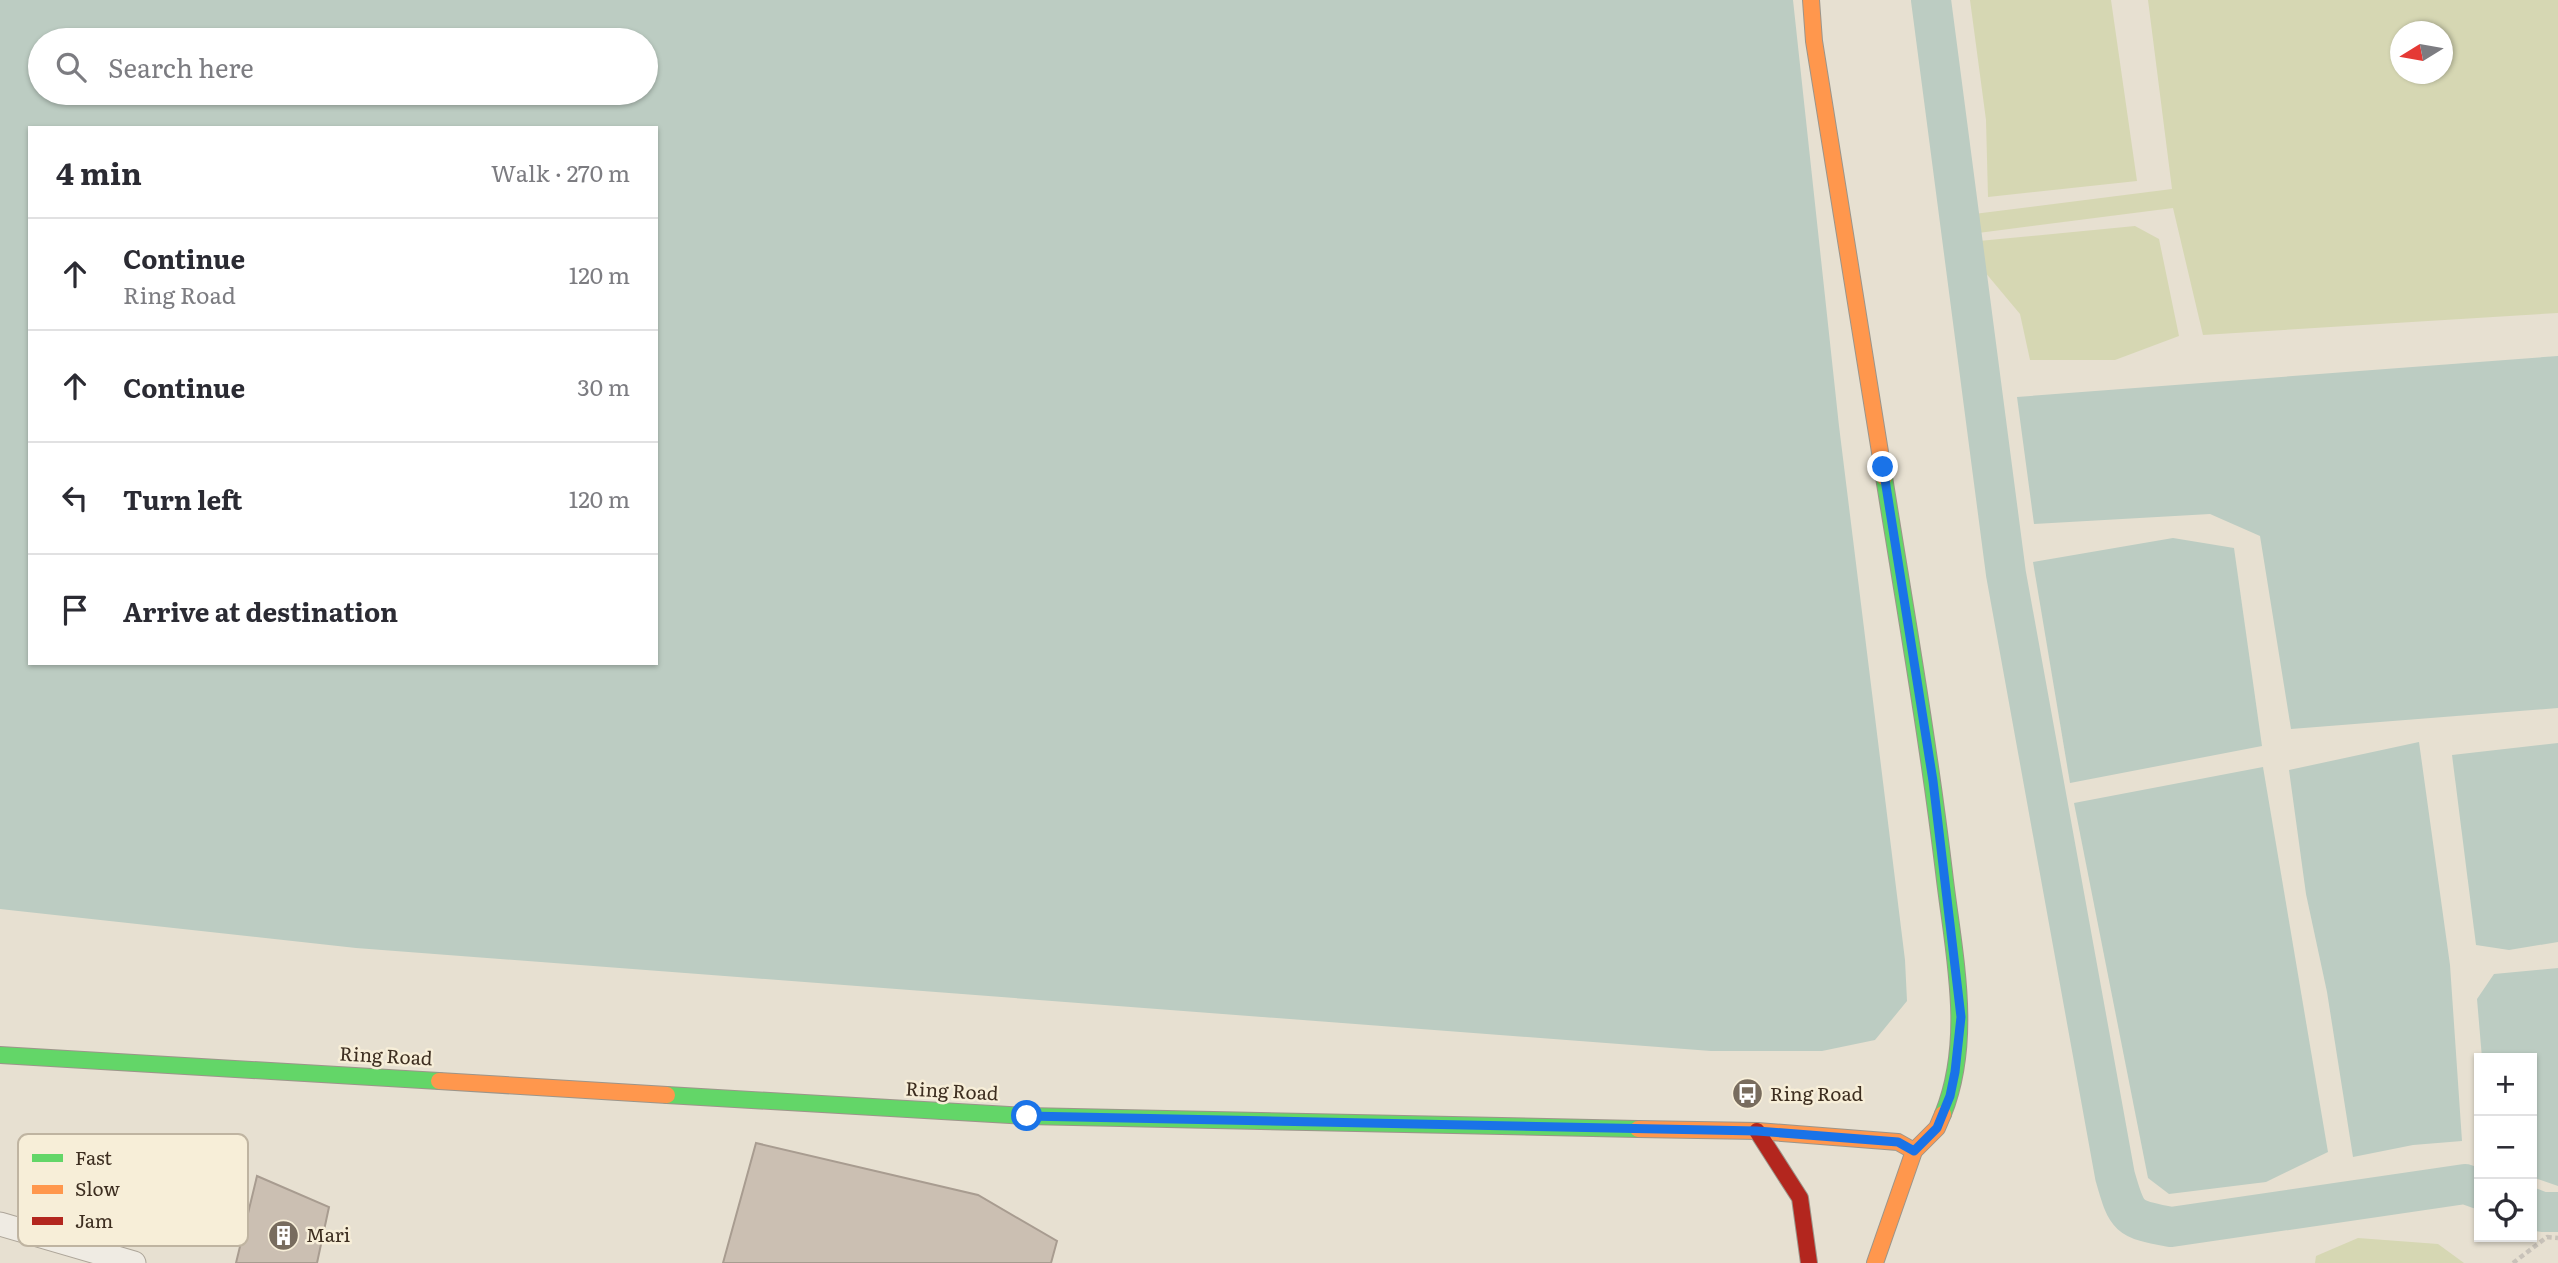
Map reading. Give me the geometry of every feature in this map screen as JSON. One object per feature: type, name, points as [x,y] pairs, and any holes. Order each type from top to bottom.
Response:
[{"type":"street","points":[[1811,0],[1816,54],[1933,781],[1961,1017],[1950,1096],[1937,1128],[1914,1151],[1875,1263]]},
{"type":"street","name":"Ring Road","points":[[0,1055],[1027,1116],[1757,1131],[1898,1142],[1914,1151]]},
{"type":"street","points":[[1757,1131],[1800,1198],[1809,1263]]},
{"type":"lane","points":[[0,1224],[18,1229]]},
{"type":"lane","points":[[76,1246],[134,1263]]},
{"type":"path","points":[[2513,1263],[2547,1237],[2558,1238]]},
{"type":"green space","points":[[1970,0],[2111,0],[2137,181],[1988,197],[1986,120]]},
{"type":"green space","points":[[2148,0],[2558,0],[2558,313],[2203,335],[2173,208],[1955,236],[1958,216],[2172,189]]},
{"type":"green space","points":[[2135,226],[2159,239],[2179,336],[2115,360],[2030,360],[2020,314],[1979,265],[1979,241]]},
{"type":"green space","points":[[2358,1238],[2438,1244],[2464,1263],[2315,1263],[2316,1256]]},
{"type":"shaded area","points":[[0,0],[1793,0],[1839,426],[1905,960],[1907,1001],[1875,1040],[1822,1051],[1711,1051],[356,948],[0,909]]},
{"type":"shaded area","points":[[2558,356],[2558,708],[2291,729],[2260,536],[2210,514],[2034,524],[2017,397]]},
{"type":"shaded area","points":[[2173,538],[2234,548],[2262,746],[2070,783],[2033,562]]},
{"type":"shaded area","points":[[2419,742],[2450,965],[2462,1141],[2413,1145],[2353,1157],[2327,992],[2306,894],[2289,770]]},
{"type":"shaded area","points":[[2558,743],[2558,942],[2509,950],[2476,945],[2452,755]]},
{"type":"shaded area","points":[[2263,767],[2328,1152],[2266,1182],[2169,1194],[2148,1178],[2074,803]]},
{"type":"shaded area","points":[[2558,968],[2558,1186],[2537,1179],[2537,1053],[2482,1053],[2477,999],[2494,974]]},
{"type":"building","points":[[756,1143],[978,1195],[1057,1241],[1051,1263],[723,1263]]},
{"type":"building","name":"Mari","points":[[257,1176],[329,1207],[317,1263],[236,1263],[240,1246],[248,1246],[248,1213]]},
{"type":"waterway","points":[[1931,0],[2006,574],[2115,1176],[2126,1208],[2145,1222],[2171,1227],[2465,1184],[2474,1187]]},
{"type":"waterway","points":[[2537,1210],[2558,1212]]},
{"type":"traffic: fast","points":[[1884,477],[1924,723],[1956,963],[1959,1024],[1957,1055],[1943,1114]]},
{"type":"traffic: fast","points":[[0,1055],[439,1081]]},
{"type":"traffic: fast","points":[[667,1095],[1027,1116],[1638,1129]]},
{"type":"traffic: slow","points":[[1811,0],[1814,41],[1884,477]]},
{"type":"traffic: slow","points":[[439,1081],[667,1095]]},
{"type":"traffic: slow","points":[[1875,1263],[1914,1151],[1937,1128],[1943,1114]]},
{"type":"traffic: slow","points":[[1638,1129],[1757,1131],[1898,1142],[1914,1151]]},
{"type":"traffic: jam","points":[[1757,1131],[1800,1198],[1809,1263]]},
{"type":"place","name":"Ring Road","points":[[1747,1094]]},
{"type":"place","name":"Mari","points":[[283,1235]]},
{"type":"route","points":[[1027,1116],[1757,1131],[1898,1142],[1914,1151],[1937,1128],[1950,1096],[1961,1017],[1933,781],[1883,467]]}]
